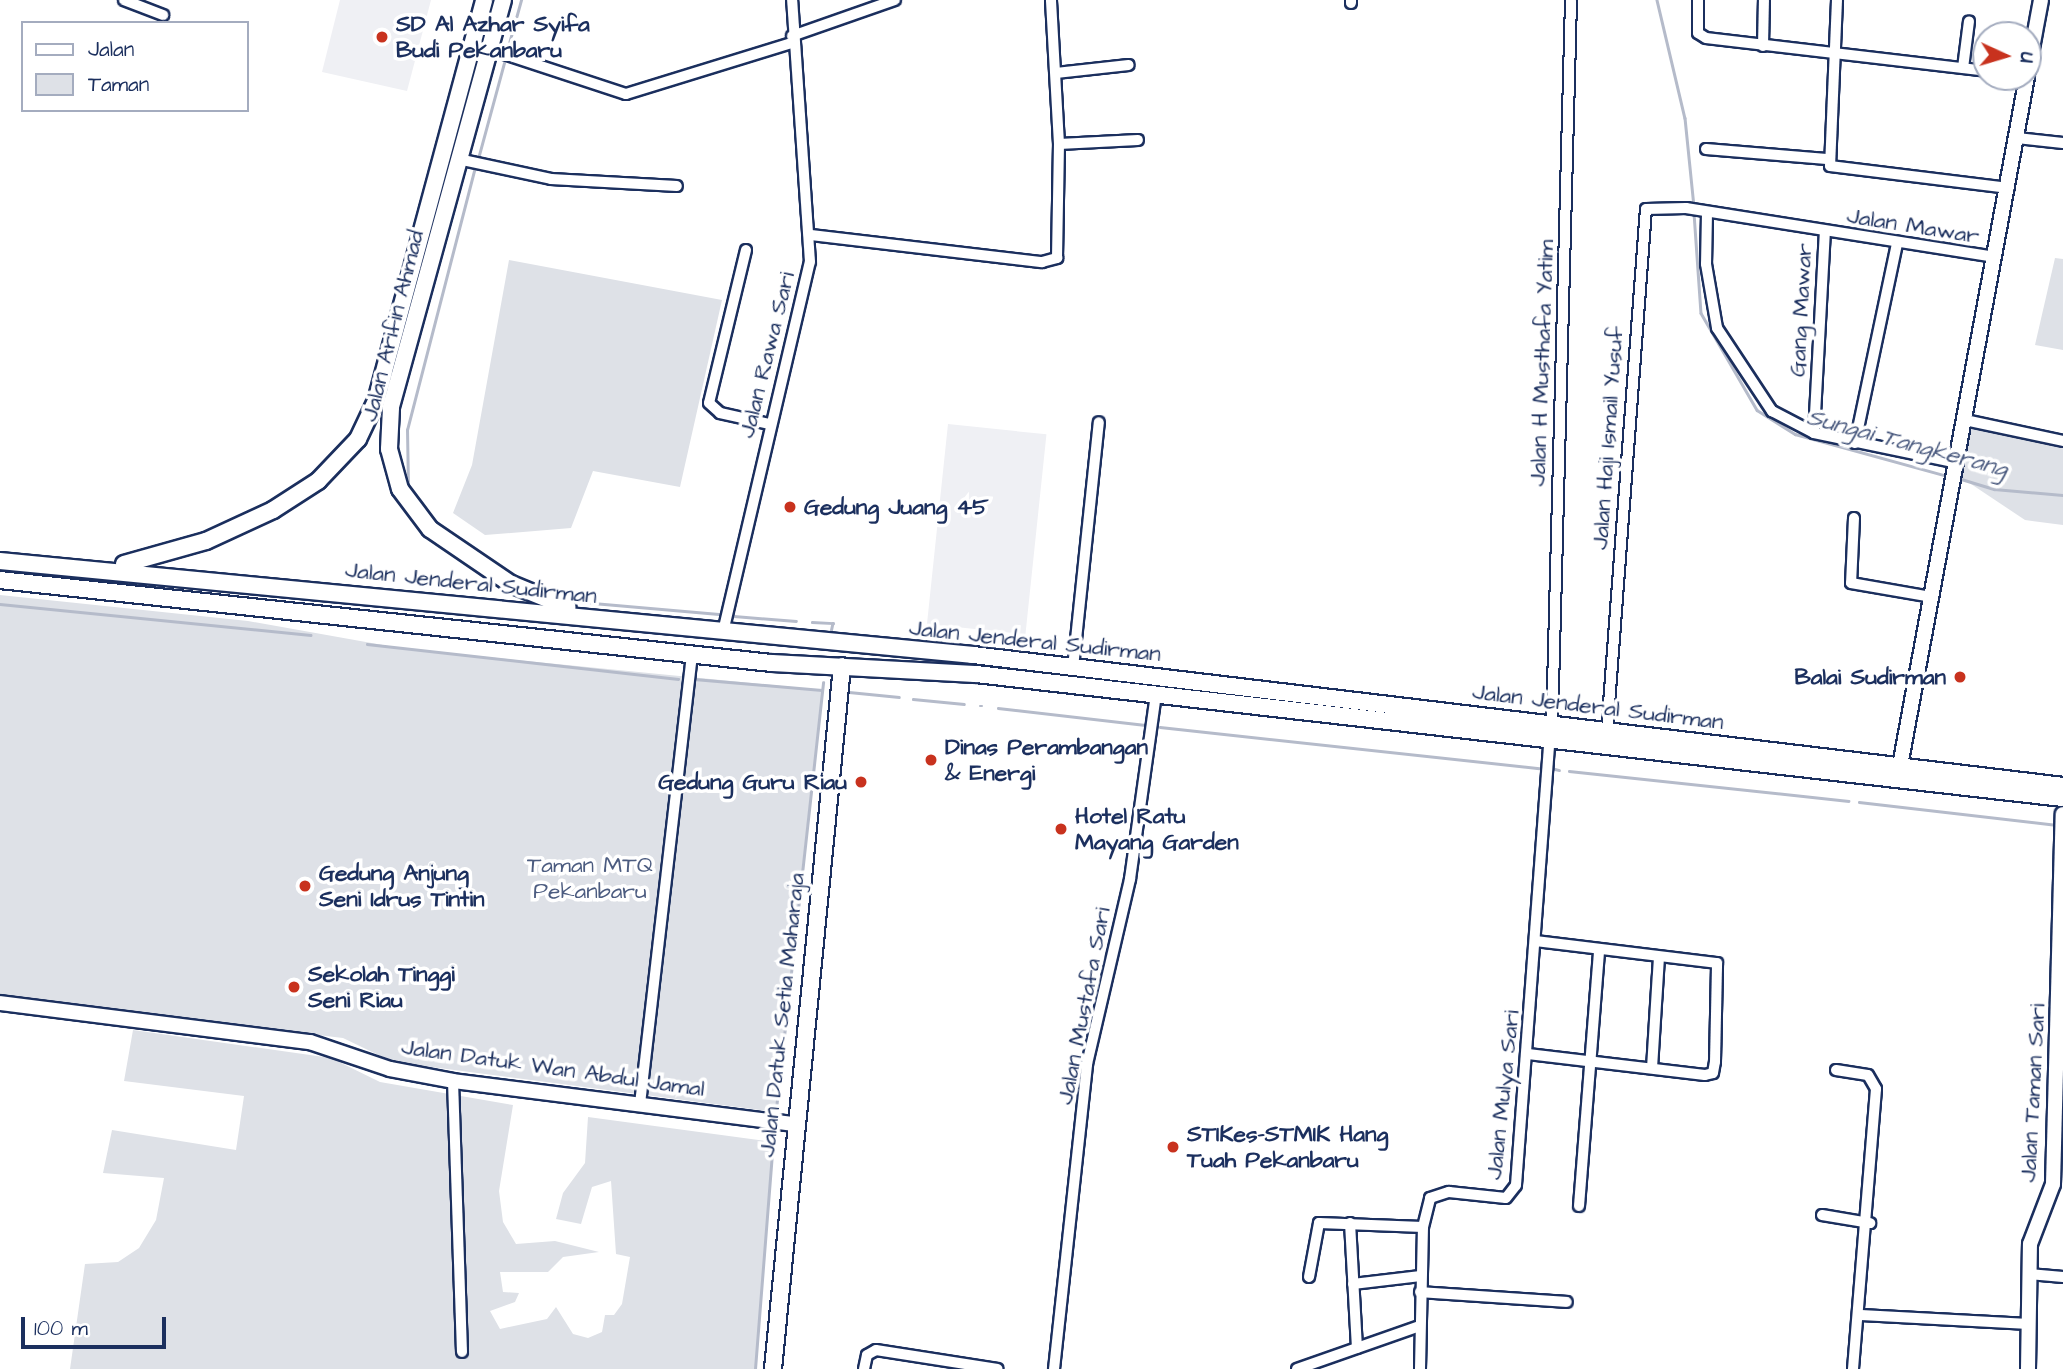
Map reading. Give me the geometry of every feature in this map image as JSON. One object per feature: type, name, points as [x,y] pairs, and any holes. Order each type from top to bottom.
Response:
[{"type":"main road","name":"Jalan Arifin Ahmad","points":[[101,568],[172,553],[273,510],[318,481],[358,439],[376,401],[484,0]]},
{"type":"main road","name":"Jalan Arifin Ahmad","points":[[503,0],[391,408],[395,477],[430,529],[477,563],[534,596],[621,621]]},
{"type":"main road","name":"Jalan Jenderal Sudirman","points":[[0,561],[101,568],[1073,668],[1410,706],[1550,735],[1607,731],[2063,786]]},
{"type":"main road","name":"Jalan Jenderal Sudirman","points":[[0,580],[355,616],[692,655],[1156,695],[1408,725],[1550,735],[2063,798]]},
{"type":"main road","points":[[323,613],[325,591]]},
{"type":"main road","points":[[355,616],[358,594]]},
{"type":"main road","name":"Jalan Datuk Setia Maharaja","points":[[773,1369],[781,1122],[842,666]]},
{"type":"main road","points":[[1408,725],[1410,706]]},
{"type":"street","points":[[124,0],[163,15]]},
{"type":"street","name":"Jalan Rawa Sari","points":[[723,632],[769,424],[803,299],[810,235],[792,40],[792,0]]},
{"type":"street","points":[[489,49],[626,94],[792,40],[895,0]]},
{"type":"street","points":[[810,235],[1053,261],[1059,252],[1059,144],[1051,0]]},
{"type":"street","name":"Jalan H Musthafa Yatim","points":[[1550,735],[1571,0]]},
{"type":"street","points":[[1698,0],[1703,38],[1972,69]]},
{"type":"street","points":[[1763,46],[1764,0]]},
{"type":"street","points":[[1827,159],[1837,0]]},
{"type":"street","points":[[2036,21],[2040,0]]},
{"type":"street","points":[[1963,68],[1969,21]]},
{"type":"street","points":[[1056,73],[1129,65]]},
{"type":"street","points":[[1900,766],[2009,188],[2025,91]]},
{"type":"street","points":[[2017,138],[2063,144]]},
{"type":"street","points":[[1059,144],[1138,140]]},
{"type":"street","points":[[1706,149],[1827,159],[1838,170],[2009,188]]},
{"type":"street","points":[[458,159],[551,179],[677,186]]},
{"type":"street","name":"Jalan Haji Ismail Yusuf","points":[[1607,731],[1643,219],[1656,205],[1706,212]]},
{"type":"street","points":[[1706,212],[1708,287],[1724,345],[1772,411],[1814,433],[1956,465]]},
{"type":"street","name":"Jalan Mawar","points":[[1706,212],[1995,257]]},
{"type":"street","name":"Gang Mawar","points":[[1814,433],[1825,232]]},
{"type":"street","points":[[1855,443],[1896,243]]},
{"type":"street","points":[[746,250],[709,403],[720,413],[769,424]]},
{"type":"street","points":[[1965,420],[2063,441]]},
{"type":"street","points":[[1073,668],[1099,422]]},
{"type":"street","points":[[1854,518],[1851,583],[1931,597]]},
{"type":"street","points":[[640,1104],[692,655]]},
{"type":"street","name":"Jalan Mustafa Sari","points":[[1054,1369],[1087,1064],[1130,879],[1156,695]]},
{"type":"street","name":"Jalan Mulya Sari","points":[[1420,1369],[1423,1227],[1430,1198],[1449,1192],[1506,1198],[1515,1191],[1528,1054],[1550,735]]},
{"type":"street","name":"Jalan Taman Sari","points":[[2028,1369],[2030,1244],[2050,1197],[2059,1157],[2063,814]]},
{"type":"street","points":[[1528,1054],[1705,1075],[1713,1073],[1715,1062],[1717,963],[1536,942]]},
{"type":"street","points":[[1579,1206],[1599,951]]},
{"type":"street","points":[[1652,1068],[1659,957]]},
{"type":"street","name":"Jalan Datuk Wan Abdul Jamal","points":[[0,1003],[301,1041],[453,1081],[781,1122]]},
{"type":"street","points":[[1836,1070],[1868,1075],[1876,1089],[1870,1223],[1853,1369]]},
{"type":"street","points":[[453,1081],[462,1352]]},
{"type":"street","points":[[1822,1215],[1870,1223]]},
{"type":"street","points":[[1309,1277],[1314,1226],[1350,1223],[1423,1227]]},
{"type":"street","points":[[1350,1223],[1357,1349]]},
{"type":"street","points":[[2029,1274],[2063,1277]]},
{"type":"street","points":[[1353,1284],[1421,1276]]},
{"type":"street","points":[[1420,1292],[1566,1302]]},
{"type":"street","points":[[1861,1315],[2029,1325]]},
{"type":"street","points":[[1297,1369],[1420,1326]]},
{"type":"street","points":[[864,1369],[867,1355],[876,1350],[998,1369]]},
{"type":"shaded area","points":[[340,0],[431,0],[407,91],[322,72]]},
{"type":"shaded area","points":[[948,424],[1046,434],[1025,634],[927,624]]},
{"type":"green space","points":[[2055,258],[2063,259],[2063,350],[2035,345]]},
{"type":"green space","points":[[509,260],[722,300],[680,487],[593,471],[571,528],[485,535],[453,513],[472,465]]},
{"type":"green space","points":[[1969,425],[2063,441],[2063,525],[2025,520],[1959,476]]},
{"type":"green space","name":"Taman MTQ Pekanbaru","points":[[0,595],[248,621],[405,649],[822,690],[775,1112],[393,1062],[343,1038],[0,998]]},
{"type":"green space","points":[[133,1030],[331,1058],[380,1082],[513,1105],[499,1191],[503,1222],[516,1244],[555,1241],[599,1252],[563,1257],[548,1272],[500,1272],[503,1292],[519,1293],[515,1302],[490,1311],[500,1329],[547,1319],[556,1307],[573,1334],[588,1338],[602,1332],[605,1315],[614,1315],[622,1304],[630,1257],[616,1254],[611,1181],[592,1187],[581,1224],[556,1219],[563,1193],[585,1163],[588,1117],[773,1142],[755,1369],[70,1369],[85,1264],[118,1262],[139,1248],[156,1220],[164,1178],[103,1173],[112,1130],[236,1150],[244,1096],[124,1081]]},
{"type":"waterway","points":[[508,47],[521,0]]},
{"type":"waterway","name":"Sungai Tangkerang","points":[[1657,0],[1685,118],[1694,206]]},
{"type":"waterway","points":[[479,155],[504,63]]},
{"type":"waterway","points":[[408,487],[407,430],[474,171]]},
{"type":"waterway","name":"Sungai Tangkerang","points":[[1694,213],[1701,313],[1757,410],[1795,434],[1948,476]]},
{"type":"waterway","name":"Sungai Tangkerang","points":[[1958,478],[1994,489],[2063,495]]},
{"type":"waterway","points":[[570,601],[718,614]]},
{"type":"waterway","points":[[0,604],[310,635]]},
{"type":"waterway","points":[[734,616],[796,621]]},
{"type":"waterway","points":[[812,622],[833,623],[830,637]]},
{"type":"waterway","points":[[367,644],[678,679]]},
{"type":"waterway","points":[[694,679],[822,690]]},
{"type":"waterway","points":[[775,1118],[823,683]]},
{"type":"waterway","points":[[849,692],[899,697]]},
{"type":"waterway","points":[[913,699],[964,704]]},
{"type":"waterway","points":[[998,708],[1145,725]]},
{"type":"waterway","points":[[1160,727],[1539,768]]},
{"type":"waterway","points":[[1555,769],[1559,770]]},
{"type":"waterway","points":[[1569,771],[1848,801]]},
{"type":"waterway","points":[[1859,802],[2057,825]]},
{"type":"waterway","points":[[755,1369],[774,1128]]},
{"type":"place","name":"SD Al Azhar Syifa Budi Pekanbaru","points":[[382,37]]},
{"type":"place","name":"Gedung Juang 45","points":[[790,507]]},
{"type":"place","name":"Balai Sudirman","points":[[1960,677]]},
{"type":"place","name":"Dinas Perambangan & Energi","points":[[931,760]]},
{"type":"place","name":"Gedung Guru Riau","points":[[861,782]]},
{"type":"place","name":"Hotel Ratu Mayang Garden","points":[[1061,829]]},
{"type":"place","name":"Gedung Anjung Seni Idrus Tintin","points":[[305,886]]},
{"type":"place","name":"Sekolah Tinggi Seni Riau","points":[[294,987]]},
{"type":"place","name":"STIKes-STMIK Hang Tuah Pekanbaru","points":[[1173,1147]]}]
